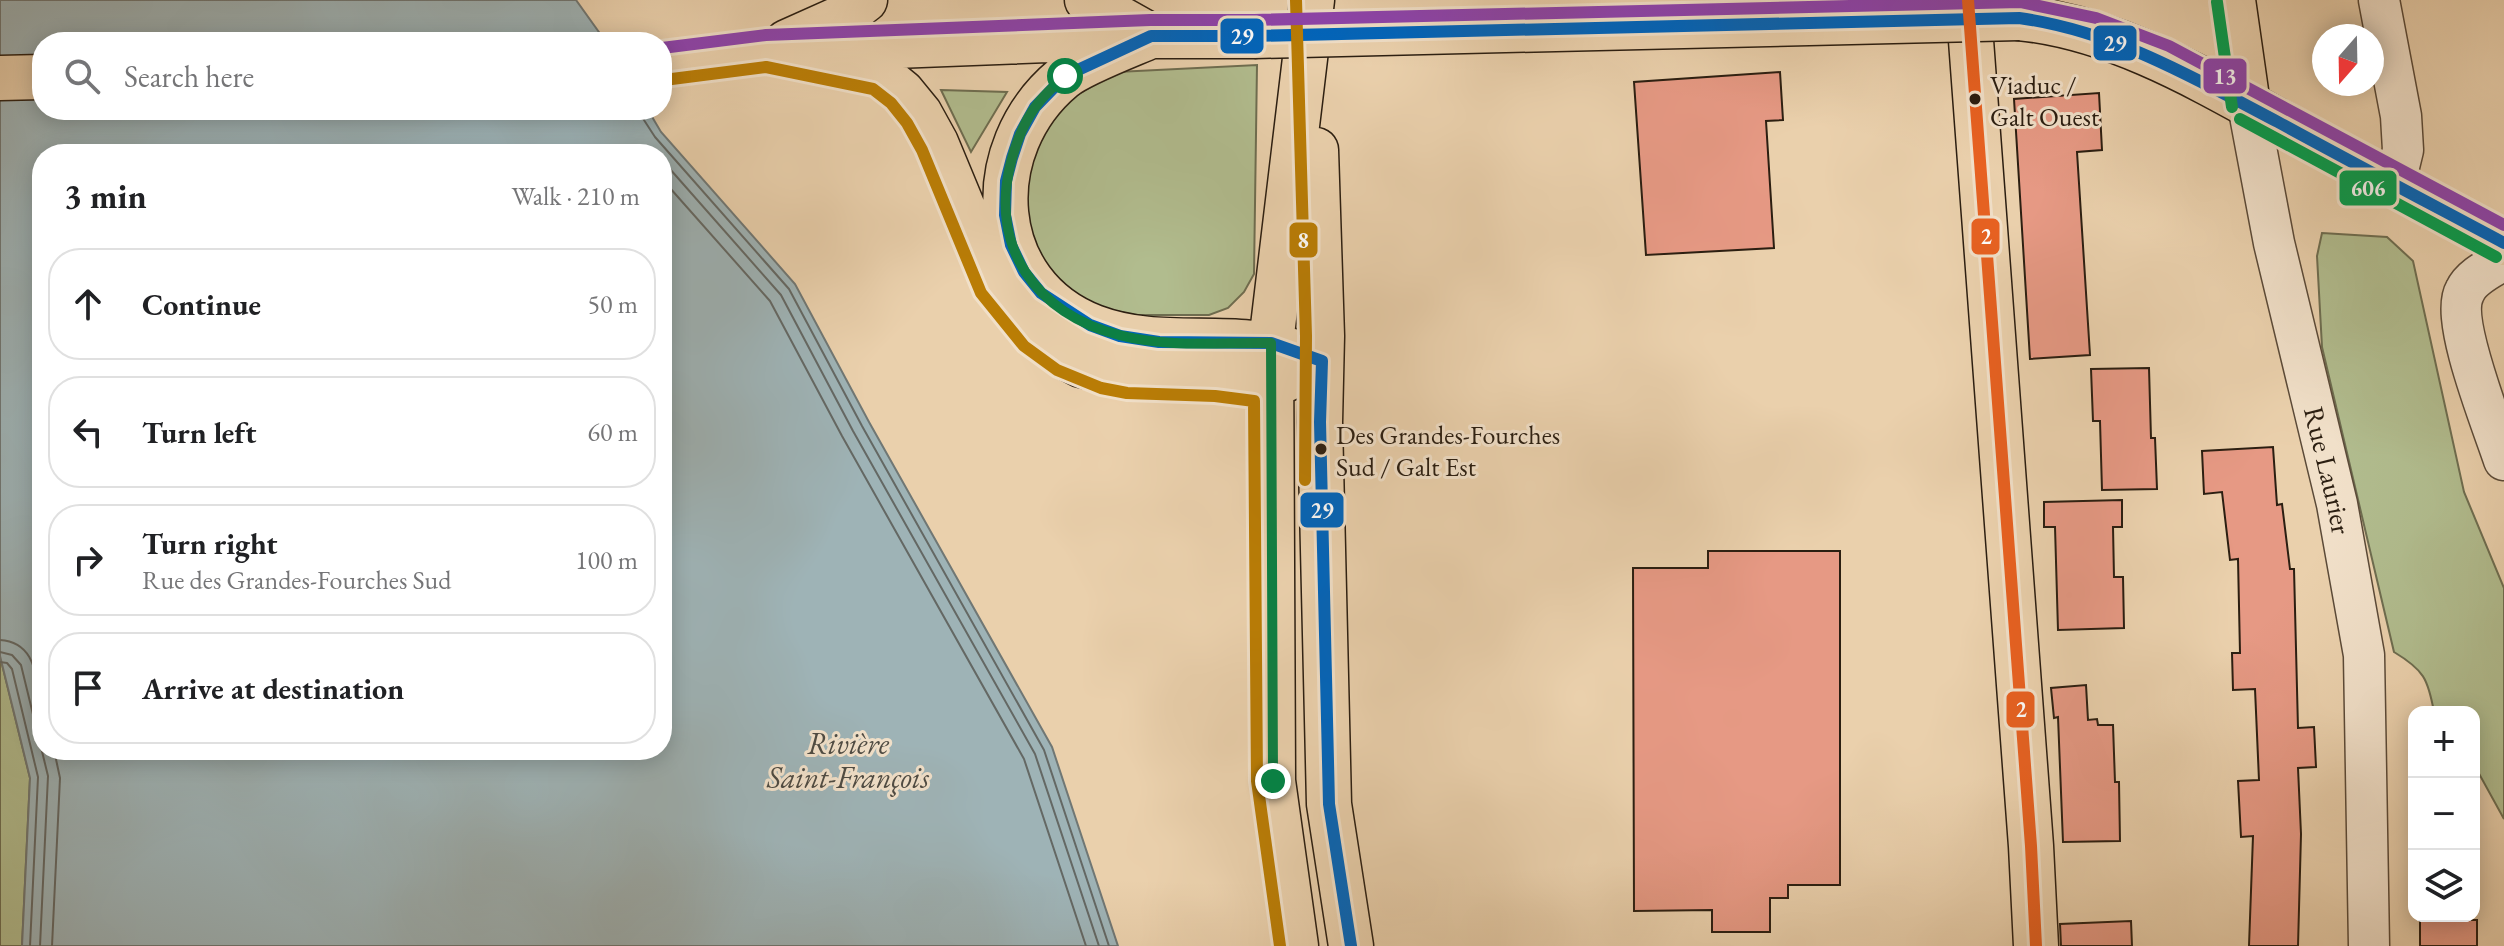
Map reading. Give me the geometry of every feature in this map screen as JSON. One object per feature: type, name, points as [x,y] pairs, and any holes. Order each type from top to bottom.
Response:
[{"type":"main road","points":[[767,51],[843,17],[865,0]]},
{"type":"main road","points":[[1087,0],[1151,36]]},
{"type":"main road","points":[[1968,0],[2036,946]]},
{"type":"main road","points":[[2036,20],[2099,0]]},
{"type":"main road","name":"Rue Laurier","points":[[2233,0],[2248,105]]},
{"type":"main road","points":[[1296,946],[1273,781],[1270,387],[1271,343],[1312,5]]},
{"type":"main road","points":[[1312,5],[1322,361],[1320,422],[1329,804],[1351,946]]},
{"type":"main road","points":[[672,63],[767,51],[1151,36],[2036,20],[2125,44],[2248,105],[2504,243]]},
{"type":"main road","points":[[1151,36],[1065,76],[1035,107],[1020,134],[1006,181],[1005,215],[1011,245],[1024,272],[1041,293],[1090,325],[1120,336],[1159,342],[1271,343],[1322,361]]},
{"type":"main road","points":[[767,51],[880,74],[902,92],[920,114],[936,143],[995,285],[1034,333],[1064,356],[1092,369],[1129,377],[1216,380],[1270,387],[1322,361]]},
{"type":"main road","points":[[0,78],[32,77]]},
{"type":"street","points":[[2379,0],[2401,116],[2403,150],[2395,183]]},
{"type":"street","name":"Rue Laurier","points":[[2248,105],[2274,243],[2337,504],[2364,655],[2369,946]]},
{"type":"street","points":[[2498,442],[2463,333],[2460,310],[2465,291],[2478,276],[2504,260]]},
{"type":"green space","points":[[1257,65],[1254,274],[1244,292],[1228,308],[1209,315],[1134,315],[1098,307],[1076,296],[1050,271],[1027,241],[1021,166],[1058,106],[1117,72]]},
{"type":"green space","points":[[941,90],[1007,92],[971,152]]},
{"type":"green space","points":[[2322,233],[2387,237],[2413,261],[2464,492],[2504,588],[2504,819],[2480,775],[2480,706],[2433,706],[2423,676],[2394,652],[2322,347],[2317,256]]},
{"type":"green space","points":[[0,656],[30,778],[22,946],[0,946]]},
{"type":"water","name":"Rivière Saint-François","points":[[0,0],[576,0],[599,32],[32,32],[32,120],[654,120],[672,144],[32,144],[32,760],[672,760],[672,144],[795,284],[1052,747],[1118,946],[22,946],[30,778],[0,656]]},
{"type":"building","points":[[1780,72],[1783,120],[1766,121],[1774,248],[1646,255],[1634,82]]},
{"type":"building","points":[[2099,93],[2102,150],[2077,152],[2090,355],[2030,359],[2014,99]]},
{"type":"building","points":[[2149,368],[2151,438],[2155,438],[2157,489],[2102,490],[2100,421],[2093,421],[2091,369]]},
{"type":"building","points":[[2273,447],[2277,505],[2282,504],[2290,569],[2294,569],[2298,728],[2314,727],[2316,767],[2298,768],[2301,834],[2298,946],[2249,946],[2253,836],[2241,837],[2238,781],[2259,780],[2255,689],[2233,690],[2232,653],[2240,653],[2238,559],[2230,560],[2222,492],[2204,494],[2202,451]]},
{"type":"building","points":[[2122,500],[2122,527],[2113,527],[2114,577],[2123,577],[2124,628],[2058,630],[2055,527],[2044,527],[2044,502]]},
{"type":"building","points":[[1708,551],[1840,551],[1840,885],[1788,885],[1788,898],[1770,898],[1770,932],[1712,932],[1712,910],[1634,911],[1633,568],[1708,568]]},
{"type":"building","points":[[2086,685],[2088,720],[2097,719],[2098,725],[2113,725],[2115,782],[2119,782],[2120,841],[2063,842],[2058,717],[2054,718],[2051,688]]},
{"type":"building","points":[[2131,921],[2132,946],[2061,946],[2060,924]]},
{"type":"building","points":[[2420,922],[2477,922],[2477,946],[2420,946]]},
{"type":"transit line","name":"8","points":[[1296,0],[1306,336],[1305,480]]},
{"type":"transit line","name":"2","points":[[1968,0],[2036,946]]},
{"type":"transit line","name":"13","points":[[672,47],[766,35],[1150,20],[2020,2],[2096,18],[2169,46],[2504,225]]},
{"type":"transit line","name":"606","points":[[2217,2],[2232,107]]},
{"type":"transit line","name":"29","points":[[1351,946],[1329,804],[1320,422],[1322,361],[1271,343],[1159,342],[1120,336],[1090,325],[1041,293],[1024,272],[1011,245],[1005,215],[1006,181],[1020,134],[1035,107],[1065,76],[1151,36],[2019,18],[2088,34],[2153,58],[2504,243]]},
{"type":"transit line","name":"8","points":[[672,79],[766,67],[873,89],[891,103],[907,123],[922,150],[981,293],[1024,346],[1057,370],[1101,388],[1127,393],[1215,396],[1254,401],[1257,781],[1280,946]]},
{"type":"transit line","name":"606","points":[[2240,119],[2496,257]]},
{"type":"place","name":"Viaduc / Galt Ouest","points":[[1975,99]]},
{"type":"place","name":"Des Grandes-Fourches Sud / Galt Est","points":[[1321,449]]},
{"type":"route","points":[[1065,76],[1035,107],[1020,134],[1006,181],[1005,215],[1011,245],[1024,272],[1041,293],[1065,311],[1090,325],[1120,336],[1159,342],[1271,343],[1273,781]]}]
